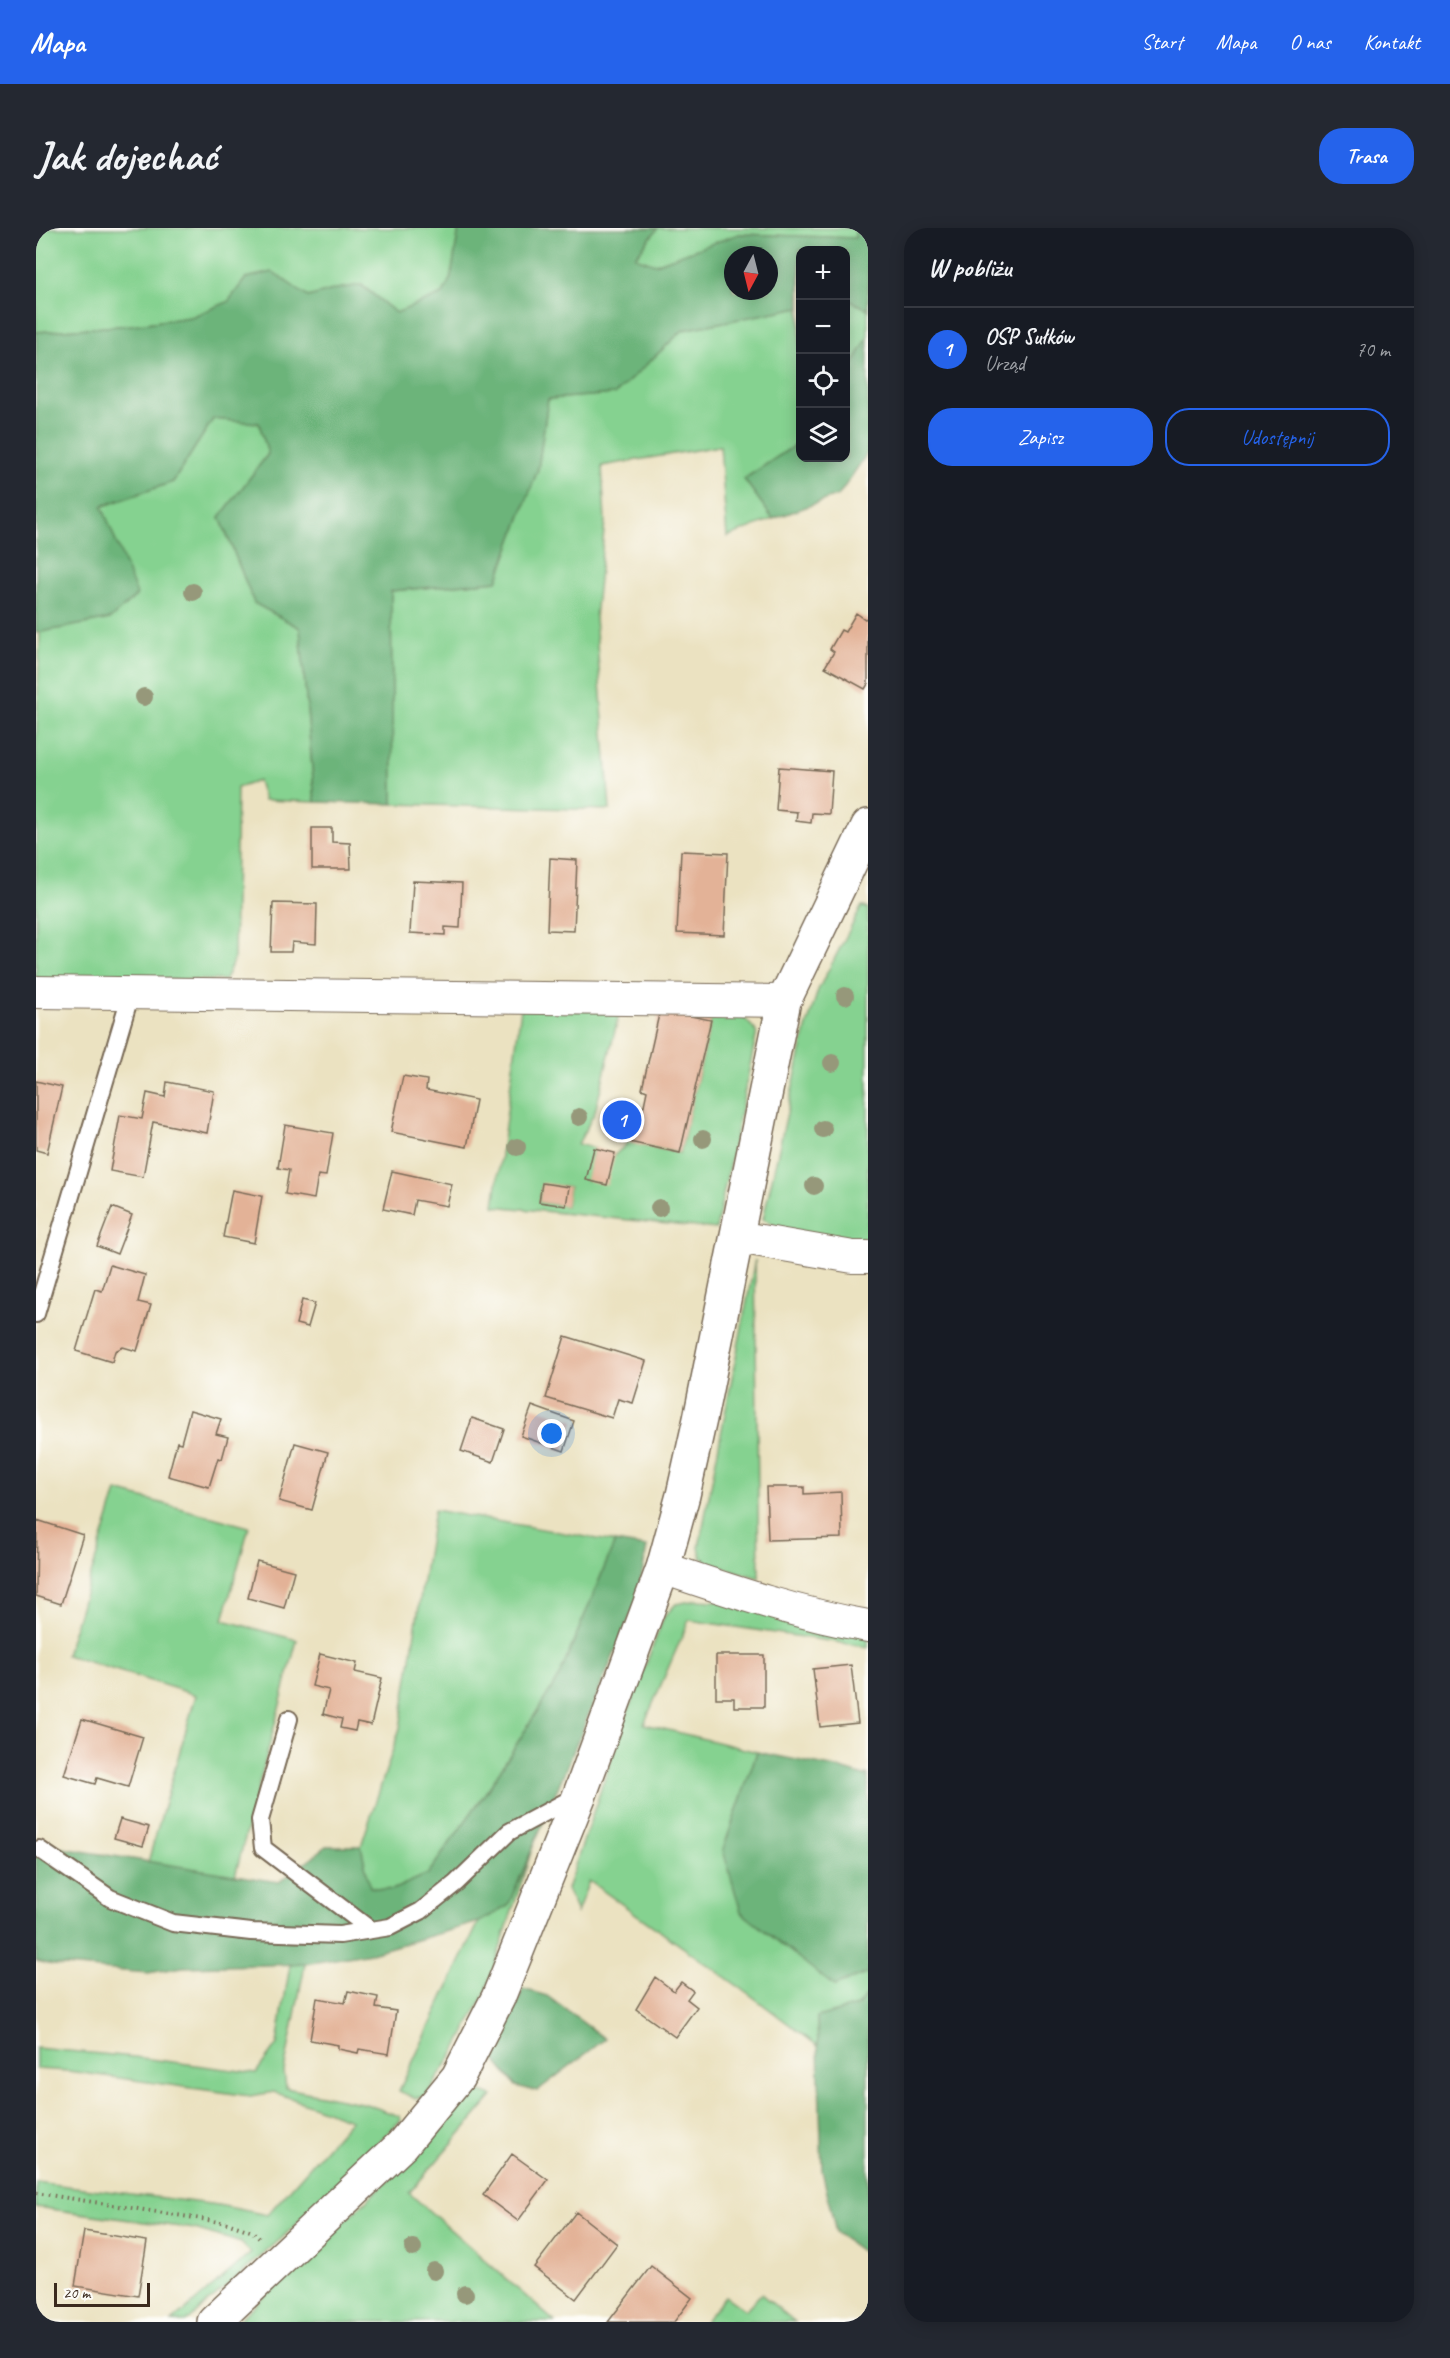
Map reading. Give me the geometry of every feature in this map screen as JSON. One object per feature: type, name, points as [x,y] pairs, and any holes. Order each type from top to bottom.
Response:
[{"type":"street","points":[[214,2322],[402,2145],[458,2077],[498,1998],[580,1794],[663,1568],[683,1495],[784,1001],[868,826]]},
{"type":"street","points":[[36,992],[784,1001]]},
{"type":"street","points":[[737,1237],[853,1257],[868,1257]]},
{"type":"street","points":[[663,1568],[828,1619],[868,1626]]},
{"type":"lane","points":[[36,1314],[131,993]]},
{"type":"lane","points":[[289,1719],[260,1820],[263,1848],[371,1930]]},
{"type":"lane","points":[[39,1849],[110,1898],[173,1923],[251,1932],[340,1935],[390,1927],[421,1911],[456,1882],[509,1832],[580,1794]]},
{"type":"path","points":[[36,2193],[227,2223],[253,2232],[280,2259]]},
{"type":"green space","points":[[36,228],[459,228],[451,277],[443,294],[396,313],[362,285],[308,297],[273,272],[246,278],[228,302],[191,317],[132,325],[36,332]]},
{"type":"green space","points":[[459,228],[658,228],[635,257],[655,264],[739,234],[855,238],[855,228],[868,228],[868,309],[850,301],[850,246],[796,246],[796,308],[683,330],[615,394],[548,399],[538,469],[497,581],[391,591],[393,804],[315,802],[300,628],[254,603],[220,517],[268,454],[259,423],[213,419],[173,482],[102,506],[137,595],[110,619],[36,633],[36,332],[132,325],[191,317],[228,302],[246,278],[273,272],[308,297],[361,285],[396,313],[443,294],[451,277]]},
{"type":"green space","points":[[658,228],[855,228],[856,238],[739,234],[655,264],[635,257]]},
{"type":"green space","points":[[850,301],[868,309],[868,337],[850,370]]},
{"type":"green space","points":[[796,308],[796,445],[744,479],[773,519],[727,537],[720,446],[602,466],[605,521],[595,618],[610,810],[393,804],[391,591],[497,581],[538,469],[548,399],[615,394],[683,330]]},
{"type":"green space","points":[[868,337],[868,452],[839,495],[773,519],[744,479],[796,445],[796,462],[850,462],[850,370]]},
{"type":"green space","points":[[213,419],[259,423],[268,454],[220,517],[254,603],[300,628],[315,802],[264,800],[258,781],[237,788],[234,959],[225,980],[36,979],[36,749],[40,632],[110,619],[101,507],[173,482]]},
{"type":"green space","points":[[862,906],[868,909],[868,1247],[796,1238],[763,1219],[806,1029],[818,990]]},
{"type":"green space","points":[[521,1009],[620,1010],[595,1112],[578,1144],[594,1148],[587,1180],[629,1142],[680,1153],[711,1020],[660,1010],[738,1011],[757,1032],[716,1229],[494,1206]],"holes":[[[542,1184],[569,1187],[566,1206],[539,1202]]]},
{"type":"green space","points":[[755,1260],[759,1578],[711,1564],[701,1557],[699,1547]]},
{"type":"green space","points":[[117,1491],[249,1527],[223,1620],[297,1640],[235,1876],[148,1862],[196,1695],[66,1655]]},
{"type":"green space","points":[[434,1510],[615,1542],[560,1675],[491,1785],[428,1874],[392,1890],[369,1887],[361,1846],[400,1728]]},
{"type":"green space","points":[[615,1542],[647,1547],[637,1600],[508,1906],[479,1922],[371,1953],[305,1964],[183,1967],[148,1973],[53,1965],[36,1961],[36,1844],[279,1882],[327,1846],[361,1846],[370,1887],[392,1890],[428,1874],[491,1785],[560,1675]]},
{"type":"green space","points":[[697,1600],[733,1602],[868,1634],[868,1647],[689,1620],[644,1724],[757,1752],[723,1850],[834,1986],[868,1973],[868,1994],[857,2006],[817,2017],[818,2046],[749,1994],[589,1881],[577,1913],[567,1889],[625,1719],[664,1617],[676,1604]]},
{"type":"green space","points":[[757,1752],[868,1775],[868,1973],[834,1986],[741,1912],[723,1850]]},
{"type":"green space","points":[[531,1852],[486,1992],[455,2051],[426,2096],[414,2098],[399,2091],[479,1922],[508,1906]]},
{"type":"green space","points":[[305,1964],[284,2071],[286,2088],[366,2104],[399,2116],[401,2120],[282,2238],[186,2322],[172,2322],[251,2253],[241,2243],[195,2229],[36,2207],[36,2182],[218,2205],[267,2215],[351,2120],[274,2092],[250,2096],[68,2071],[36,2069],[36,2048],[134,2057],[256,2073],[277,2044],[290,1965]]},
{"type":"green space","points":[[523,1989],[547,1996],[605,2039],[537,2091],[516,2086],[495,2060]]},
{"type":"green space","points":[[868,1994],[868,2256],[836,2233],[822,2170],[817,2017],[857,2006]]},
{"type":"green space","points":[[481,2092],[493,2096],[409,2193],[555,2322],[236,2322],[445,2127],[470,2093]]},
{"type":"green space","points":[[761,2294],[795,2322],[704,2322],[725,2296],[745,2310]]},
{"type":"building","points":[[856,613],[865,619],[868,617],[868,684],[865,689],[825,667],[834,652],[830,649],[841,630],[845,632]]},
{"type":"building","points":[[779,767],[832,771],[829,814],[812,813],[811,823],[796,821],[797,812],[776,810]]},
{"type":"building","points":[[312,828],[332,828],[332,842],[350,843],[351,869],[312,869]]},
{"type":"building","points":[[681,851],[728,853],[724,935],[677,933]]},
{"type":"building","points":[[550,858],[577,860],[574,931],[547,930]]},
{"type":"building","points":[[413,881],[462,883],[460,928],[445,927],[445,935],[410,933]]},
{"type":"building","points":[[273,903],[317,904],[316,944],[292,942],[291,952],[271,952]]},
{"type":"building","points":[[660,1010],[711,1020],[680,1153],[629,1142],[635,1114],[642,1115],[647,1091],[642,1089]]},
{"type":"building","points":[[403,1076],[427,1080],[426,1090],[476,1100],[467,1147],[391,1132]]},
{"type":"building","points":[[36,1081],[62,1087],[47,1153],[36,1150]]},
{"type":"building","points":[[167,1082],[214,1091],[207,1133],[153,1122],[143,1177],[110,1171],[120,1115],[142,1119],[147,1093],[165,1097]]},
{"type":"building","points":[[285,1125],[333,1133],[326,1176],[318,1175],[314,1199],[285,1194],[289,1170],[278,1168]]},
{"type":"building","points":[[594,1148],[615,1153],[607,1185],[586,1180]]},
{"type":"building","points":[[392,1171],[452,1184],[447,1206],[415,1200],[412,1215],[383,1209]]},
{"type":"building","points":[[542,1183],[569,1187],[566,1206],[539,1202]]},
{"type":"building","points":[[232,1190],[262,1196],[254,1243],[223,1237]]},
{"type":"building","points":[[112,1207],[132,1215],[117,1254],[97,1246]]},
{"type":"building","points":[[110,1265],[145,1275],[138,1302],[151,1305],[137,1351],[123,1347],[115,1351],[112,1362],[76,1351],[95,1289],[102,1291]]},
{"type":"building","points":[[302,1300],[315,1303],[308,1327],[296,1324]]},
{"type":"building","points":[[565,1336],[646,1361],[633,1403],[618,1399],[612,1418],[546,1398]]},
{"type":"building","points":[[532,1406],[574,1421],[564,1451],[521,1436]]},
{"type":"building","points":[[190,1410],[221,1419],[216,1434],[228,1437],[222,1459],[218,1458],[209,1487],[168,1476],[177,1442],[181,1443]]},
{"type":"building","points":[[472,1418],[504,1429],[493,1462],[461,1451]]},
{"type":"building","points":[[295,1443],[328,1452],[312,1510],[279,1501]]},
{"type":"building","points":[[766,1487],[804,1487],[804,1494],[841,1492],[842,1538],[768,1540]]},
{"type":"building","points":[[37,1520],[83,1535],[61,1604],[36,1596]]},
{"type":"building","points":[[257,1561],[294,1571],[284,1608],[248,1598]]},
{"type":"building","points":[[320,1654],[357,1663],[355,1672],[382,1678],[371,1725],[357,1722],[355,1731],[340,1728],[342,1719],[323,1714],[329,1690],[312,1686]]},
{"type":"building","points":[[716,1655],[764,1655],[764,1707],[734,1707],[734,1698],[716,1698]]},
{"type":"building","points":[[851,1665],[858,1723],[820,1727],[813,1669]]},
{"type":"building","points":[[82,1719],[143,1737],[128,1787],[97,1778],[95,1784],[64,1775]]},
{"type":"building","points":[[120,1819],[149,1827],[143,1846],[114,1838]]},
{"type":"building","points":[[655,1977],[674,1991],[681,1982],[693,1991],[687,1999],[697,2007],[675,2037],[636,2009]]},
{"type":"building","points":[[348,1991],[378,1997],[376,2008],[396,2011],[389,2054],[359,2049],[358,2053],[338,2049],[338,2045],[310,2040],[317,1998],[345,2003]]},
{"type":"building","points":[[512,2154],[548,2180],[518,2221],[483,2195]]},
{"type":"building","points":[[576,2212],[617,2244],[576,2299],[534,2267]]},
{"type":"building","points":[[84,2231],[147,2241],[138,2296],[75,2286]]},
{"type":"building","points":[[651,2266],[692,2298],[674,2322],[608,2322]]},
{"type":"place","name":"OSP Sułków","points":[[622,1120]]}]
